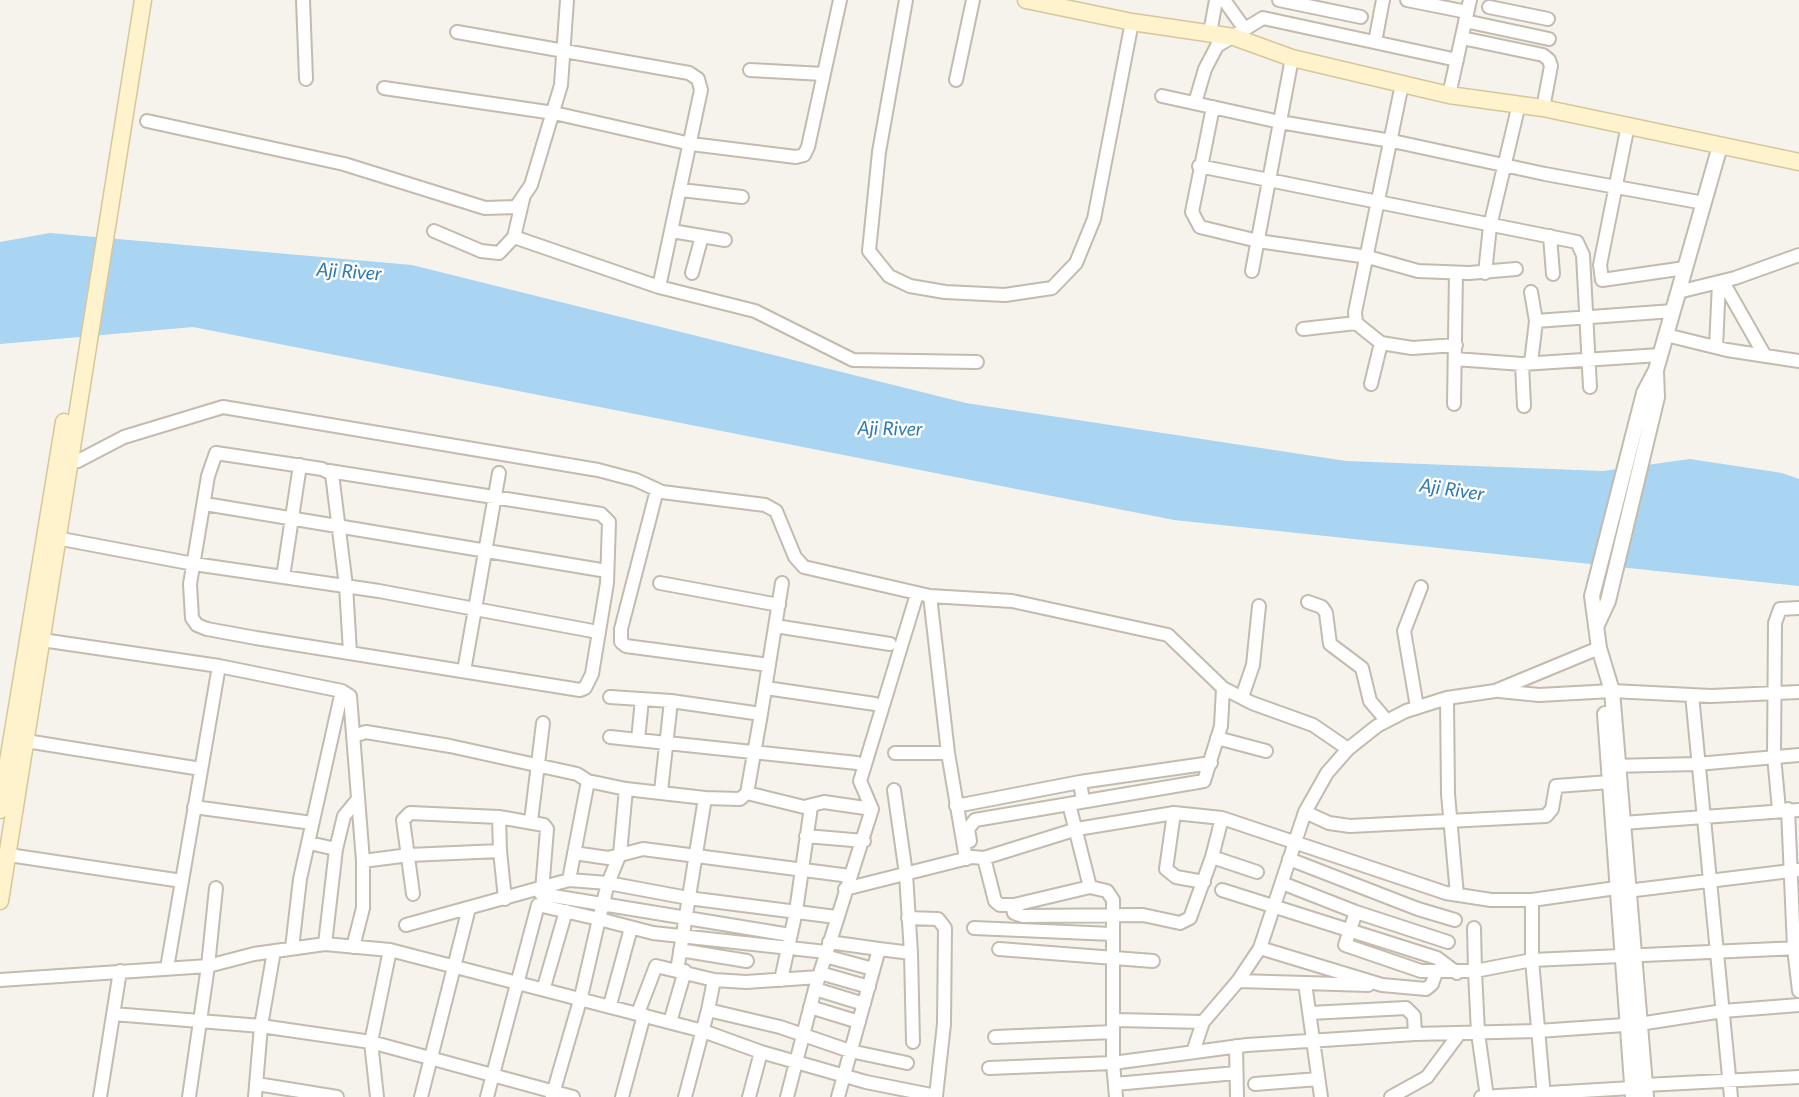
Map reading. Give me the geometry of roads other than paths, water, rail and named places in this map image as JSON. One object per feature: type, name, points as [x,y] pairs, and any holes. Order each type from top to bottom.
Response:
[{"type":"main road","points":[[0,810],[32,656],[123,87],[133,0]]},
{"type":"main road","points":[[123,87],[143,0]]},
{"type":"main road","points":[[1026,0],[1139,23],[1210,33],[1239,33],[1293,58],[1449,95],[1543,108],[1799,162]]},
{"type":"main road","points":[[0,897],[26,741],[32,656],[43,640],[51,537]]},
{"type":"street","points":[[303,0],[306,79]]},
{"type":"street","points":[[434,231],[490,254],[499,253],[514,237],[523,199],[554,113],[566,50],[567,0]]},
{"type":"street","points":[[384,88],[554,113],[691,144],[796,157],[804,155],[840,0]]},
{"type":"street","points":[[906,0],[879,152],[869,251],[889,276],[911,286],[945,292],[1005,295],[1052,288],[1076,263],[1094,219],[1139,23]]},
{"type":"street","points":[[956,80],[973,0]]},
{"type":"street","points":[[1210,33],[1216,0]]},
{"type":"street","points":[[1224,0],[1239,33]]},
{"type":"street","points":[[1279,0],[1361,17]]},
{"type":"street","points":[[1375,42],[1383,0]]},
{"type":"street","points":[[1406,0],[1467,11],[1484,25],[1549,39]]},
{"type":"street","points":[[1480,41],[1490,4],[1548,19]]},
{"type":"street","points":[[1449,95],[1467,11]]},
{"type":"street","points":[[1195,103],[1210,57],[1217,46],[1263,18],[1457,60]]},
{"type":"street","points":[[457,32],[689,73],[698,79],[701,90],[691,144],[659,286]]},
{"type":"street","points":[[1462,38],[1543,55],[1549,60],[1543,108]]},
{"type":"street","points":[[1252,271],[1293,58]]},
{"type":"street","points":[[750,70],[823,74]]},
{"type":"street","points":[[1356,323],[1355,312],[1402,84]]},
{"type":"street","points":[[1163,96],[1280,122],[1704,202]]},
{"type":"street","points":[[1485,273],[1490,226],[1519,104]]},
{"type":"street","points":[[1213,107],[1199,166],[1192,212],[1200,227],[1258,241],[1368,257],[1404,268],[1456,273],[1516,269]]},
{"type":"street","points":[[146,121],[344,164],[485,208],[509,209],[523,199]]},
{"type":"street","points":[[1602,280],[1600,265],[1628,125]]},
{"type":"street","points":[[1596,628],[1608,601],[1656,370],[1720,146]]},
{"type":"street","points":[[1199,166],[1269,177],[1378,204],[1570,239],[1582,248],[1590,387]]},
{"type":"street","points":[[681,190],[742,197]]},
{"type":"street","points":[[672,231],[725,240]]},
{"type":"street","points":[[692,274],[702,236]]},
{"type":"street","points":[[1550,236],[1553,274]]},
{"type":"street","points":[[514,237],[659,286],[755,311],[853,360],[977,362]]},
{"type":"street","points":[[1678,292],[1721,282],[1799,255]]},
{"type":"street","points":[[1583,283],[1685,268]]},
{"type":"street","points":[[1454,404],[1456,273]]},
{"type":"street","points":[[1716,347],[1721,282]]},
{"type":"street","points":[[1721,282],[1765,356]]},
{"type":"street","points":[[1524,406],[1526,363],[1536,321],[1531,292]]},
{"type":"street","points":[[1536,321],[1673,311]]},
{"type":"street","points":[[1303,329],[1356,323],[1381,343],[1412,348],[1456,345]]},
{"type":"street","points":[[1666,335],[1716,347],[1799,361]]},
{"type":"street","points":[[1371,384],[1381,343]]},
{"type":"street","points":[[1455,359],[1526,363],[1660,355]]},
{"type":"street","points":[[1621,890],[1623,823],[1614,766],[1605,672],[1592,596],[1650,395]]},
{"type":"street","points":[[63,462],[124,437],[223,407],[598,470],[636,480],[657,490],[765,505],[776,511],[795,557],[804,567],[923,595],[1012,601],[1161,632],[1173,639],[1223,688],[1313,725],[1348,749]]},
{"type":"street","points":[[216,453],[329,471],[606,516],[610,529],[607,571],[592,674],[585,688],[580,690],[256,638],[197,625],[192,618],[189,604],[208,476],[216,453]]},
{"type":"street","points":[[283,577],[300,465]]},
{"type":"street","points":[[329,471],[336,484],[337,527],[346,586],[350,652]]},
{"type":"street","points":[[464,671],[499,472]]},
{"type":"street","points":[[657,490],[621,629],[621,642],[626,646],[769,665]]},
{"type":"street","points":[[205,504],[607,571]]},
{"type":"street","points":[[51,537],[194,564],[346,586],[598,632]]},
{"type":"street","points":[[660,583],[779,605]]},
{"type":"street","points":[[353,736],[366,732],[450,746],[577,774],[588,781],[626,789],[740,799],[747,793],[782,583]]},
{"type":"street","points":[[1417,708],[1404,631],[1421,587]]},
{"type":"street","points":[[923,595],[956,806],[974,858],[995,901],[1000,905],[1012,905],[1090,887],[1111,895],[1115,1090],[1236,1073]]},
{"type":"street","points":[[787,1097],[836,917],[864,841],[872,809],[860,781],[923,595]]},
{"type":"street","points":[[1308,601],[1322,607],[1326,612],[1330,644],[1362,668],[1370,701],[1387,721]]},
{"type":"street","points":[[1242,697],[1253,665],[1259,606]]},
{"type":"street","points":[[1799,608],[1780,609],[1776,616],[1773,694],[1774,756],[1789,809],[1795,871],[1799,991]]},
{"type":"street","points":[[775,626],[890,644]]},
{"type":"street","points":[[43,640],[219,666],[342,691],[350,696],[363,861],[363,908],[353,947]]},
{"type":"street","points":[[1495,691],[1599,649]]},
{"type":"street","points":[[167,968],[219,666]]},
{"type":"street","points":[[766,688],[875,704]]},
{"type":"street","points":[[974,858],[968,828],[975,820],[1205,781],[1223,713],[1223,688]]},
{"type":"street","points":[[292,948],[300,879],[342,691]]},
{"type":"street","points":[[1193,1052],[1203,1022],[1238,981],[1260,948],[1305,812],[1327,773],[1348,749],[1387,721],[1447,698],[1495,691],[1539,695],[1607,692],[1692,695],[1799,692]]},
{"type":"street","points":[[1692,695],[1731,1097]]},
{"type":"street","points":[[610,697],[671,701],[761,714]]},
{"type":"street","points":[[1447,698],[1450,819],[1457,895]]},
{"type":"street","points":[[638,740],[642,699]]},
{"type":"street","points":[[661,791],[671,701]]},
{"type":"street","points":[[531,821],[543,723]]},
{"type":"street","points":[[610,737],[857,763]]},
{"type":"street","points":[[1217,738],[1266,751]]},
{"type":"street","points":[[26,741],[201,769]]},
{"type":"street","points":[[895,753],[948,753]]},
{"type":"street","points":[[1614,766],[1697,764],[1799,755]]},
{"type":"street","points":[[956,806],[1080,782],[1211,763]]},
{"type":"street","points":[[1614,766],[1610,782],[1639,1092]]},
{"type":"street","points":[[569,880],[588,781]]},
{"type":"street","points":[[1080,782],[1083,801]]},
{"type":"street","points":[[1305,812],[1329,823],[1350,826],[1546,816],[1552,809],[1556,786],[1610,782]]},
{"type":"street","points":[[553,1094],[581,997],[608,883],[620,854],[626,789]]},
{"type":"street","points":[[894,790],[906,874],[913,1042]]},
{"type":"street","points":[[747,793],[811,807],[824,802],[872,809]]},
{"type":"street","points":[[670,1022],[681,971],[680,950],[705,798]]},
{"type":"street","points":[[325,944],[336,849],[346,812],[358,799]]},
{"type":"street","points":[[1069,804],[1090,887]]},
{"type":"street","points":[[194,807],[312,823]]},
{"type":"street","points":[[781,980],[796,911],[811,807]]},
{"type":"street","points":[[1623,823],[1789,809]]},
{"type":"street","points":[[845,889],[974,858],[1077,829],[1174,813],[1222,818],[1457,895],[1491,900],[1532,900],[1795,871]]},
{"type":"street","points":[[1174,813],[1166,869],[1175,877],[1204,882]]},
{"type":"street","points":[[413,894],[404,828],[406,814],[499,817],[531,821],[544,825],[547,829],[541,894],[487,1097]]},
{"type":"street","points":[[499,817],[505,900]]},
{"type":"street","points":[[1012,905],[1014,913],[1023,916],[1143,915],[1186,922],[1191,918],[1204,882],[1222,818]]},
{"type":"street","points":[[806,836],[864,841]]},
{"type":"street","points":[[309,843],[336,849]]},
{"type":"street","points":[[574,853],[608,858],[643,849],[850,876]]},
{"type":"street","points":[[363,861],[409,855],[500,851]]},
{"type":"street","points":[[9,855],[182,881]]},
{"type":"street","points":[[1212,857],[1257,872]]},
{"type":"street","points":[[1289,859],[1418,909],[1455,920]]},
{"type":"street","points":[[406,925],[469,908],[541,894],[569,880],[608,883],[688,898],[836,917]]},
{"type":"street","points":[[1282,883],[1356,912],[1448,942]]},
{"type":"street","points":[[189,1097],[201,1021],[216,888]]},
{"type":"street","points":[[1222,890],[1437,958],[1457,973]]},
{"type":"street","points":[[541,894],[566,911],[685,918],[827,950],[873,969]]},
{"type":"street","points":[[541,894],[600,912],[631,928],[682,936],[789,941]]},
{"type":"street","points":[[1532,900],[1532,960],[1544,1096]]},
{"type":"street","points":[[421,1097],[456,969],[469,908]]},
{"type":"street","points":[[544,987],[566,911]]},
{"type":"street","points":[[1334,984],[1356,912]]},
{"type":"street","points":[[0,980],[208,966],[274,951],[325,944],[390,950],[516,985],[544,987],[703,1031],[761,1052],[937,1097],[944,1024],[945,928],[938,919],[908,918]]},
{"type":"street","points":[[610,1005],[631,928]]},
{"type":"street","points":[[974,928],[1112,933]]},
{"type":"street","points":[[1474,928],[1478,1033],[1485,1097],[1639,1092],[1730,1081],[1799,1077]]},
{"type":"street","points":[[1345,945],[1421,971],[1457,973],[1532,960],[1796,948]]},
{"type":"street","points":[[1260,948],[1382,985]]},
{"type":"street","points":[[377,1097],[371,1042],[390,950]]},
{"type":"street","points":[[680,950],[747,961]]},
{"type":"street","points":[[827,950],[911,953]]},
{"type":"street","points":[[838,1097],[879,950]]},
{"type":"street","points":[[999,950],[1153,961]]},
{"type":"street","points":[[274,951],[261,1026],[256,1090],[337,1097]]},
{"type":"street","points":[[622,1097],[652,970],[661,966],[714,980],[818,980],[869,986]]},
{"type":"street","points":[[100,1097],[120,971]]},
{"type":"street","points":[[1238,981],[1382,985],[1426,989],[1432,984],[1436,972]]},
{"type":"street","points":[[685,1097],[714,980]]},
{"type":"street","points":[[818,980],[864,1004]]},
{"type":"street","points":[[1305,983],[1321,1097]]},
{"type":"street","points":[[989,1068],[1113,1063],[1236,1045],[1633,1024],[1723,1011],[1799,1005]]},
{"type":"street","points":[[810,1007],[859,1022]]},
{"type":"street","points":[[1310,1013],[1406,1008],[1413,1016],[1415,1034]]},
{"type":"street","points":[[708,1010],[850,1051],[907,1063]]},
{"type":"street","points":[[113,1014],[261,1026],[371,1042],[432,1057],[553,1094],[573,1097]]},
{"type":"street","points":[[1113,1017],[1117,1020],[1203,1022]]},
{"type":"street","points":[[995,1037],[1113,1032]]},
{"type":"street","points":[[1391,1097],[1427,1077],[1459,1034]]},
{"type":"street","points":[[1231,1097],[1237,1097],[1236,1045]]},
{"type":"street","points":[[749,1097],[761,1052]]},
{"type":"street","points":[[1255,1084],[1318,1079]]},
{"type":"water","name":"Aji River","points":[[50,233],[412,265],[966,403],[1346,461],[1603,471],[1690,459],[1782,473],[1799,479],[1799,586],[1174,520],[193,327],[0,344],[0,242]]}]
